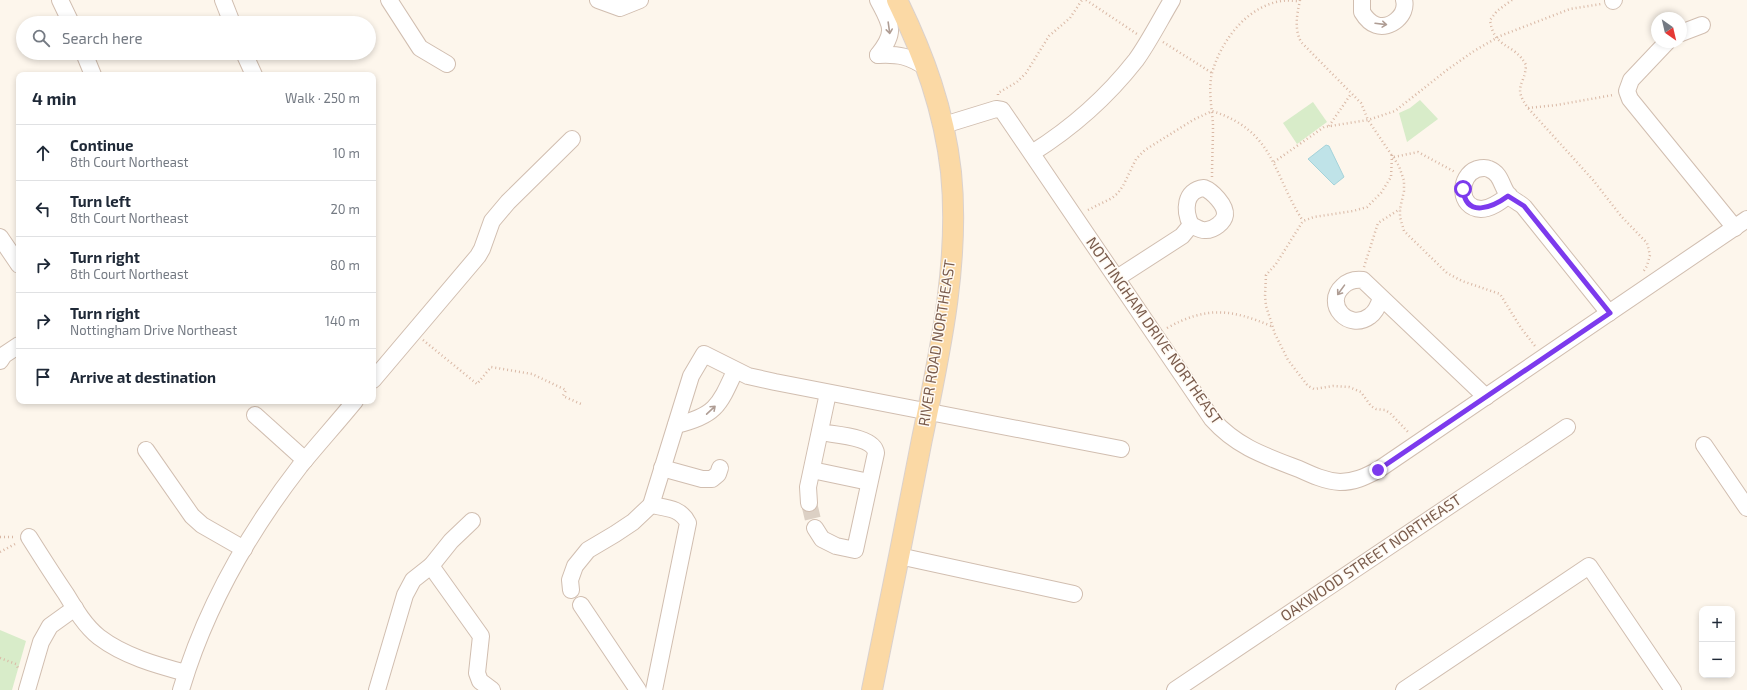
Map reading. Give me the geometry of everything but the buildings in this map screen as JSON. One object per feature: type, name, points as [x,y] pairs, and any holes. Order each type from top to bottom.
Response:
[{"type":"main road","name":"RIVER ROAD NORTHEAST","points":[[872,690],[928,412],[947,300],[951,256],[951,172],[944,125],[937,96],[920,48],[897,0]]},
{"type":"street","points":[[60,0],[68,16]]},
{"type":"street","points":[[223,0],[229,16]]},
{"type":"street","points":[[388,0],[420,48],[447,64]]},
{"type":"street","points":[[598,0],[620,8],[640,0]]},
{"type":"street","points":[[878,0],[890,25],[890,36],[886,45],[878,55],[894,54],[904,56],[915,60],[927,68]]},
{"type":"street","points":[[1032,153],[1070,126],[1094,106],[1122,77],[1137,58],[1172,0]]},
{"type":"street","points":[[1362,0],[1362,12],[1376,25],[1387,25],[1396,21],[1403,13],[1406,1]]},
{"type":"street","points":[[1687,31],[1702,25]]},
{"type":"street","points":[[1661,48],[1631,80],[1628,91],[1630,99],[1636,108],[1741,224]]},
{"type":"street","points":[[87,60],[92,72]]},
{"type":"street","points":[[247,60],[253,72]]},
{"type":"street","points":[[944,125],[996,109]]},
{"type":"street","name":"NOTTINGHAM DRIVE NORTHEAST","points":[[996,109],[1002,110],[1006,114],[1212,419],[1222,430],[1254,452],[1327,480],[1340,482],[1355,481],[1378,470],[1486,397],[1540,351],[1610,313],[1741,224]]},
{"type":"street","points":[[376,376],[478,256],[492,221],[508,202],[572,139]]},
{"type":"street","points":[[1508,196],[1490,206],[1482,209],[1476,208],[1463,196],[1466,178],[1475,170],[1482,168],[1489,168],[1495,173],[1501,179],[1508,196],[1524,206],[1610,313]]},
{"type":"street","points":[[1199,189],[1210,190],[1224,208],[1225,215],[1222,222],[1206,230],[1199,229],[1191,225],[1186,208],[1188,199],[1199,189]]},
{"type":"street","points":[[1117,278],[1182,236],[1191,225]]},
{"type":"street","points":[[0,237],[16,261]]},
{"type":"street","points":[[1381,298],[1376,310],[1370,316],[1360,321],[1350,321],[1344,318],[1336,305],[1336,297],[1341,288],[1349,281],[1363,280],[1486,397]]},
{"type":"street","points":[[0,361],[16,347]]},
{"type":"street","points":[[571,590],[570,580],[575,566],[588,550],[633,522],[651,505],[691,376],[704,354],[748,376],[828,393],[1121,449]]},
{"type":"street","points":[[676,425],[694,420],[707,414],[722,399],[736,371]]},
{"type":"street","points":[[809,503],[808,487],[828,393]]},
{"type":"street","points":[[181,690],[206,622],[244,549],[267,512],[306,460],[353,404]]},
{"type":"street","points":[[255,415],[306,460]]},
{"type":"street","name":"OAKWOOD STREET NORTHEAST","points":[[1175,690],[1567,427]]},
{"type":"street","points":[[815,528],[822,539],[836,546],[855,550],[876,453],[872,444],[863,440],[820,432]]},
{"type":"street","points":[[1704,445],[1747,508]]},
{"type":"street","points":[[146,450],[192,516],[202,525],[244,549]]},
{"type":"street","points":[[662,468],[702,479],[712,479],[718,474],[720,468]]},
{"type":"street","points":[[812,470],[869,482]]},
{"type":"street","points":[[651,505],[679,511],[688,523],[654,690]]},
{"type":"street","points":[[377,690],[405,594],[413,580],[432,565],[451,541],[472,521]]},
{"type":"street","points":[[29,538],[75,608],[87,625],[98,636],[117,648],[144,660],[186,673]]},
{"type":"street","points":[[899,556],[1074,594]]},
{"type":"street","points":[[432,565],[481,636],[477,673],[480,681],[492,690]]},
{"type":"street","points":[[1404,690],[1589,566],[1673,690]]},
{"type":"street","points":[[581,605],[638,690]]},
{"type":"street","points":[[27,690],[41,642],[50,626],[75,608]]},
{"type":"path","points":[[996,109],[998,93],[1017,82],[1026,72],[1049,36],[1070,18],[1082,0]]},
{"type":"path","points":[[1086,0],[1138,35],[1160,40],[1212,73]]},
{"type":"path","points":[[1210,190],[1213,124],[1210,91],[1212,73],[1225,43],[1243,21],[1259,10],[1281,1],[1300,0],[1296,17],[1296,26],[1298,35],[1302,42],[1363,108],[1368,120],[1402,171],[1404,191],[1400,209],[1402,225],[1408,235],[1420,245],[1447,274],[1462,281],[1500,294],[1521,328],[1540,351]]},
{"type":"path","points":[[1512,0],[1497,11],[1490,20],[1492,31],[1500,43],[1513,48],[1526,65],[1526,70],[1520,89],[1521,97],[1528,108],[1599,187],[1620,216],[1647,243],[1650,254],[1647,266],[1643,273]]},
{"type":"path","points":[[1274,162],[1324,127],[1368,120],[1395,111],[1474,50],[1497,38],[1525,25],[1570,9],[1613,0]]},
{"type":"path","points":[[1528,108],[1564,104],[1628,91]]},
{"type":"path","points":[[1328,126],[1351,94]]},
{"type":"path","points":[[1088,210],[1112,198],[1118,193],[1136,159],[1145,150],[1193,120],[1212,111],[1234,119],[1249,130],[1264,146],[1274,162],[1278,174],[1303,221]]},
{"type":"path","points":[[1394,157],[1418,152],[1466,178]]},
{"type":"path","points":[[1363,280],[1365,261],[1378,223],[1400,209]]},
{"type":"path","points":[[1155,336],[1188,318],[1220,312],[1241,314],[1272,326]]},
{"type":"path","points":[[414,332],[477,384],[491,367],[532,374],[566,390],[563,396],[581,404]]},
{"type":"path","points":[[1540,351],[1541,341]]},
{"type":"path","points":[[0,552],[29,538]]},
{"type":"path","points":[[0,658],[16,664],[18,671]]},
{"type":"green space","points":[[1420,100],[1438,119],[1407,142],[1399,113],[1410,108]]},
{"type":"green space","points":[[1313,102],[1327,122],[1297,144],[1283,123]]},
{"type":"green space","points":[[0,630],[26,641],[12,690],[0,690]]},
{"type":"water","points":[[1326,145],[1329,146],[1344,177],[1334,185],[1308,159]]},
{"type":"tunnel","points":[[809,503],[815,528]]},
{"type":"route","points":[[1378,470],[1610,313],[1524,206],[1508,196],[1500,202],[1482,209],[1476,208],[1463,196],[1463,189]]}]
